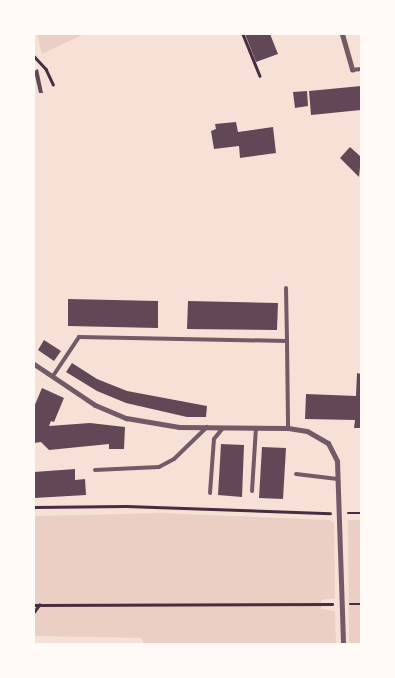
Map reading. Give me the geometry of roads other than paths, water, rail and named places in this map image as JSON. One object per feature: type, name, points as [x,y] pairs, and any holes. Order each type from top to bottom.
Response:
[{"type":"street","points":[[342,34],[352,70]]},
{"type":"street","points":[[34,364],[96,405],[126,418],[179,427],[288,428],[307,431],[328,443],[337,461],[341,513],[343,644]]},
{"type":"lane","points":[[352,70],[361,69]]},
{"type":"lane","points":[[286,288],[288,428]]},
{"type":"lane","points":[[53,376],[79,337],[288,341]]},
{"type":"lane","points":[[95,470],[158,467],[174,459],[207,427]]},
{"type":"lane","points":[[210,493],[214,439],[223,428]]},
{"type":"lane","points":[[252,491],[256,428]]},
{"type":"lane","points":[[296,474],[338,479]]}]
